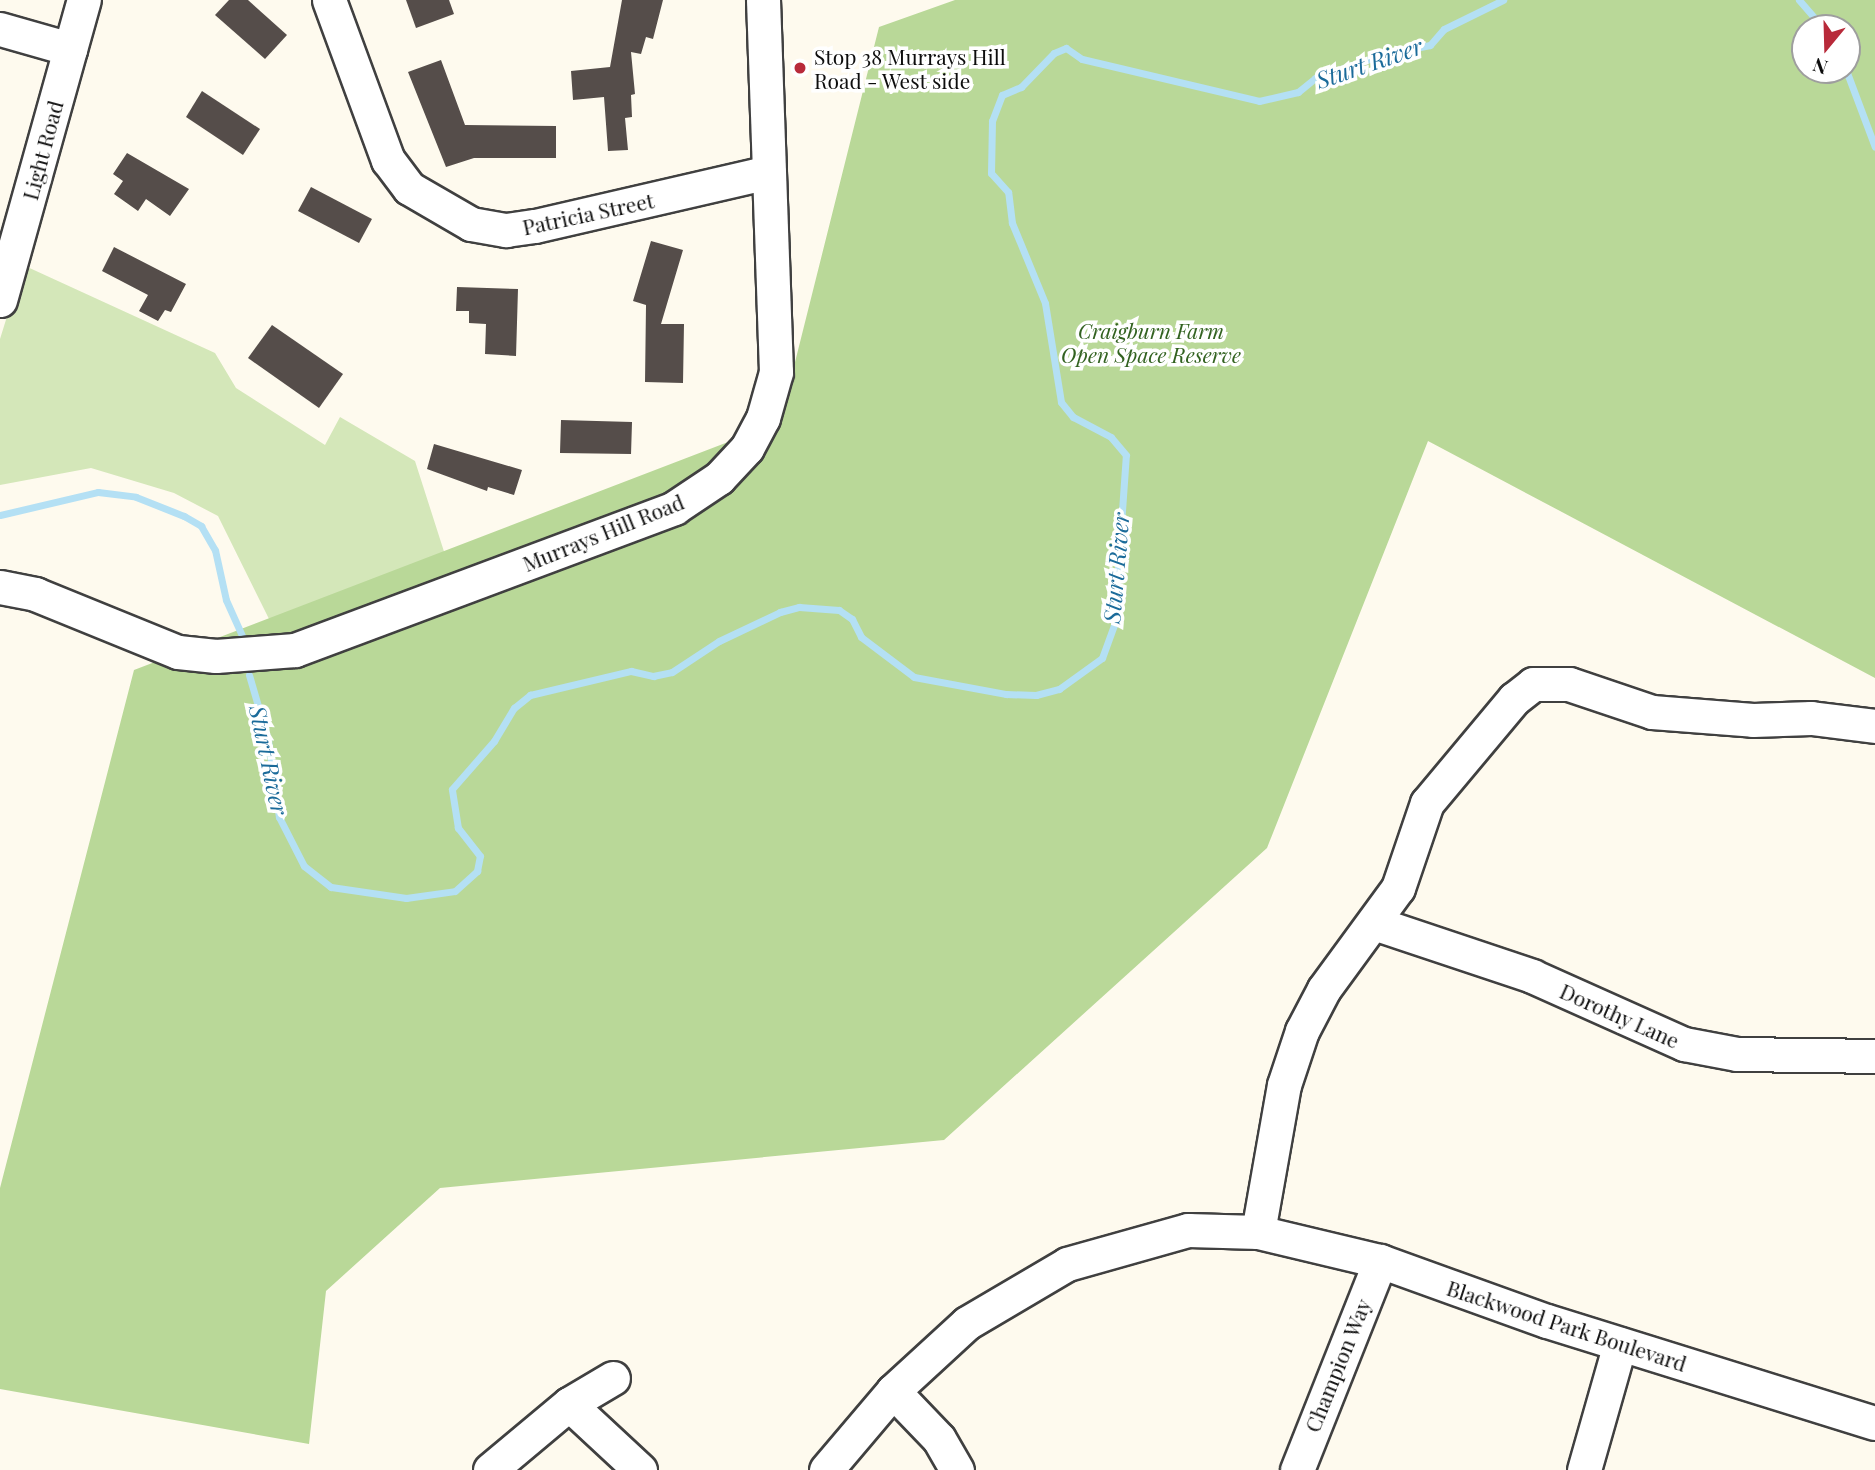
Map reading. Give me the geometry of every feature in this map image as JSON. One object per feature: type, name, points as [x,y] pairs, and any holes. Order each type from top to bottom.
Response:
[{"type":"street","name":"Light Road","points":[[0,300],[84,0]]},
{"type":"street","name":"Patricia Street","points":[[329,0],[388,160],[409,188],[471,224],[506,230],[535,226],[769,172]]},
{"type":"street","name":"Murrays Hill Road","points":[[0,587],[35,594],[178,652],[228,656],[288,650],[674,508],[719,478],[747,448],[763,418],[776,372],[764,0]]},
{"type":"street","points":[[0,29],[70,49]]},
{"type":"street","points":[[1258,1232],[1290,1059],[1324,989],[1398,888],[1427,803],[1514,699],[1534,684],[1569,684],[1652,712],[1753,720],[1811,718],[1875,726]]},
{"type":"street","name":"Dorothy Lane","points":[[1374,923],[1532,976],[1684,1044],[1737,1054],[1875,1056]]},
{"type":"street","name":"Blackwood Park Boulevard","points":[[826,1470],[893,1391],[967,1323],[1068,1264],[1188,1230],[1258,1232],[1380,1261],[1620,1343],[1875,1423]]},
{"type":"street","name":"Champion Way","points":[[1297,1470],[1380,1261]]},
{"type":"street","points":[[1584,1470],[1620,1343]]},
{"type":"street","points":[[490,1470],[569,1405],[613,1378]]},
{"type":"street","points":[[893,1391],[939,1439],[957,1470]]},
{"type":"street","points":[[569,1405],[640,1470]]},
{"type":"green space","name":"Craigburn Farm Open Space Reserve","points":[[955,0],[1875,0],[1875,678],[1428,441],[1267,848],[944,1140],[440,1188],[326,1291],[309,1444],[0,1389],[0,1188],[134,670],[780,422],[879,27]]},
{"type":"green space","points":[[23,265],[215,353],[236,388],[325,445],[340,417],[415,461],[448,564],[271,623],[218,516],[174,493],[91,468],[0,485],[0,339]]},
{"type":"building","points":[[229,0],[248,0],[287,35],[265,59],[215,15]]},
{"type":"building","points":[[406,0],[449,0],[454,14],[416,28]]},
{"type":"building","points":[[622,0],[663,0],[653,39],[646,37],[641,54],[631,52],[635,94],[631,95],[632,117],[625,118],[628,150],[608,151],[604,97],[573,100],[571,71],[610,67]]},
{"type":"building","points":[[441,60],[465,125],[556,126],[556,158],[474,158],[446,167],[408,72]]},
{"type":"building","points":[[202,91],[260,129],[243,155],[186,117]]},
{"type":"building","points":[[127,153],[189,189],[170,216],[146,199],[138,211],[114,194],[123,181],[113,174]]},
{"type":"building","points":[[311,187],[372,219],[359,243],[298,211]]},
{"type":"building","points":[[651,241],[683,250],[661,324],[684,324],[683,383],[645,382],[646,305],[633,301]]},
{"type":"building","points":[[114,247],[186,284],[171,312],[165,310],[158,321],[139,311],[148,295],[102,271]]},
{"type":"building","points":[[457,287],[518,289],[516,356],[485,354],[486,324],[469,323],[469,311],[456,311]]},
{"type":"building","points":[[272,325],[343,374],[319,408],[248,358]]},
{"type":"building","points":[[561,420],[632,422],[631,454],[560,453]]},
{"type":"building","points":[[434,444],[522,470],[514,495],[488,487],[487,491],[427,469]]},
{"type":"waterway","name":"Sturt River","points":[[249,675],[268,740],[279,817],[304,866],[331,887],[406,898],[455,891],[477,871],[480,856],[458,828],[452,789],[494,741],[514,708],[530,695],[631,671],[653,676],[672,672],[719,641],[780,612],[799,607],[839,610],[852,619],[861,637],[914,677],[1006,694],[1036,695],[1059,689],[1102,658],[1114,625],[1126,455],[1111,437],[1073,417],[1061,402],[1045,303],[1012,223],[1008,192],[991,173],[992,121],[1002,95],[1021,87],[1054,53],[1066,48],[1082,59],[1259,101],[1298,92],[1315,78],[1381,55],[1430,45],[1444,29],[1503,0]]},
{"type":"waterway","name":"Sturt River","points":[[1799,0],[1811,14]]},
{"type":"waterway","name":"Sturt River","points":[[1851,84],[1875,147]]},
{"type":"waterway","name":"Sturt River","points":[[0,515],[98,492],[136,497],[184,516],[201,526],[215,550],[226,600],[244,640]]},
{"type":"place","name":"Stop 38 Murrays Hill Road - West side","points":[[800,68]]}]
